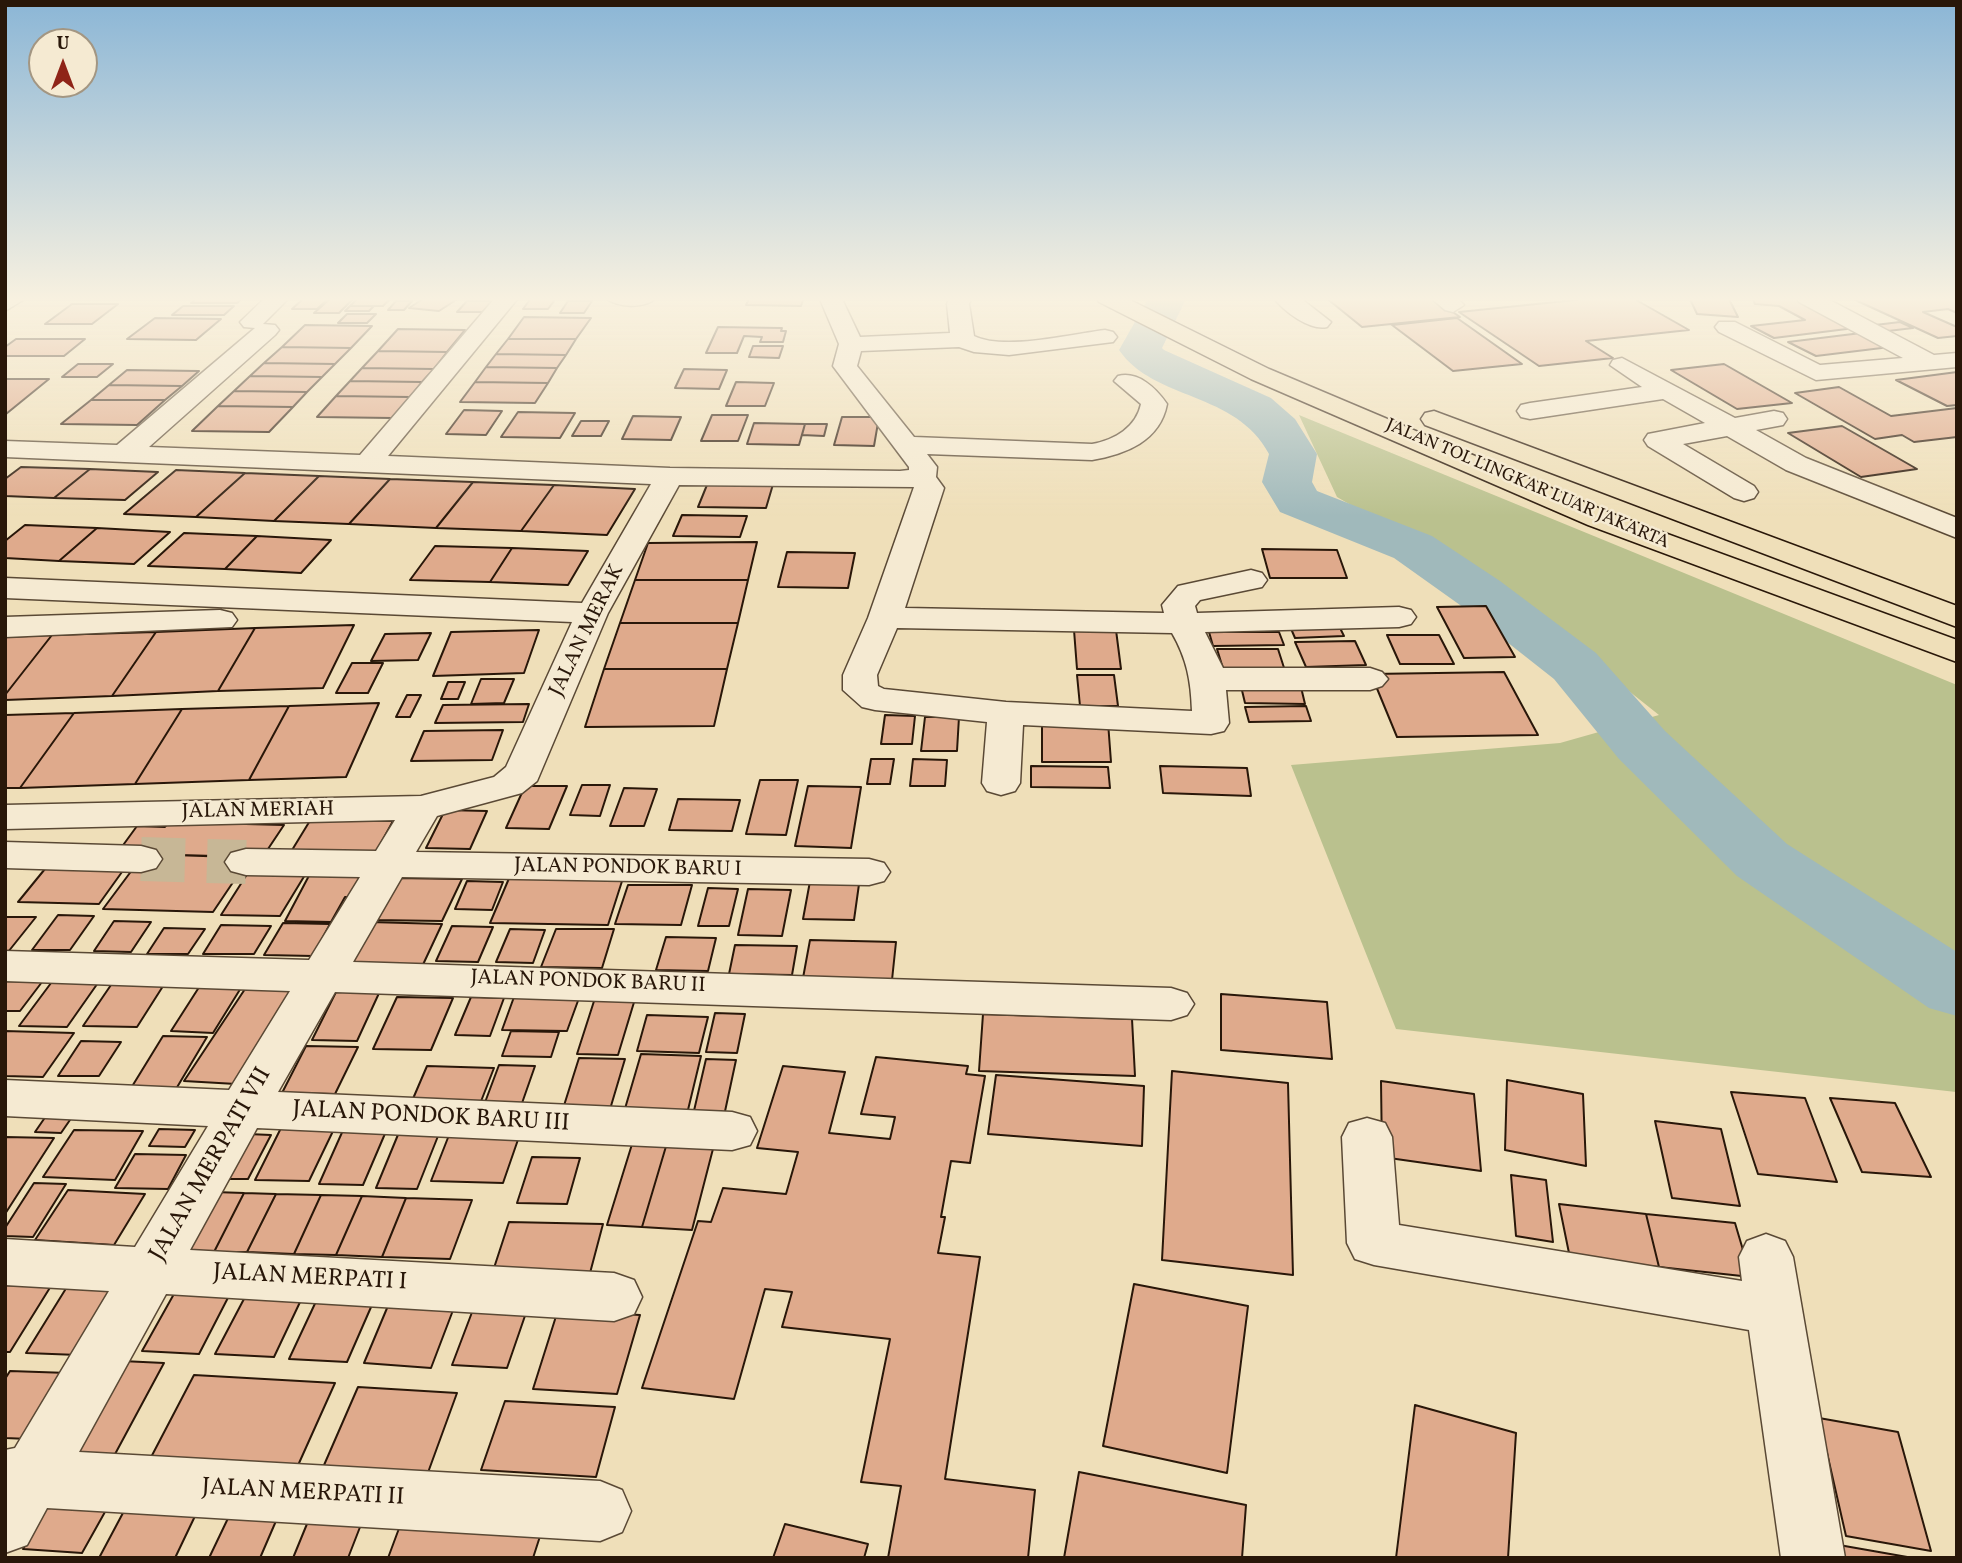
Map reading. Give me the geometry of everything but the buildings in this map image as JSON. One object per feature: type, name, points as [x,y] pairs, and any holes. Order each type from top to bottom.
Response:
[{"type":"highway","name":"JALAN TOL LINGKAR LUAR JAKARTA","points":[[1252,370],[1599,519],[1957,652]]},
{"type":"highway","name":"JALAN TOL LINGKAR LUAR JAKARTA","points":[[1311,370],[1602,484],[1957,617]]},
{"type":"highway","points":[[1599,519],[1622,537],[1703,576],[1957,680]]},
{"type":"street","points":[[126,452],[213,370]]},
{"type":"street","points":[[368,463],[446,370]]},
{"type":"street","points":[[848,370],[923,467],[922,477],[930,488],[885,618],[860,675],[861,690],[875,699],[1006,713],[1211,723],[1208,679],[1202,656],[1183,623],[1178,605],[1189,593],[1251,580]]},
{"type":"street","points":[[1631,370],[1730,428],[1822,477],[1957,529]]},
{"type":"street","points":[[1810,370],[1816,373],[1851,370]]},
{"type":"street","points":[[906,445],[1059,453],[1115,449],[1139,432],[1151,418],[1154,404],[1127,381]]},
{"type":"street","points":[[1530,411],[1667,391]]},
{"type":"street","points":[[1744,492],[1658,439],[1774,419]]},
{"type":"street","points":[[7,450],[126,452],[670,476],[900,480],[922,477]]},
{"type":"street","name":"JALAN MERAK","points":[[508,785],[523,773],[592,613],[670,476]]},
{"type":"street","points":[[5,588],[592,613]]},
{"type":"street","points":[[5,627],[366,614],[454,607]]},
{"type":"street","points":[[885,618],[1183,623],[1399,617]]},
{"type":"street","points":[[1208,679],[1370,679]]},
{"type":"street","points":[[1001,783],[1001,750],[1006,713]]},
{"type":"street","name":"JALAN MERIAH","points":[[14,824],[422,808],[508,785]]},
{"type":"street","name":"JALAN MERPATI VII","points":[[14,1493],[152,1269],[243,1109],[422,808]]},
{"type":"street","points":[[5,855],[141,859]]},
{"type":"street","name":"JALAN PONDOK BARU I","points":[[246,862],[869,873]]},
{"type":"street","name":"JALAN PONDOK BARU II","points":[[5,966],[323,974],[1171,1004]]},
{"type":"street","name":"JALAN PONDOK BARU III","points":[[5,1098],[732,1131]]},
{"type":"street","points":[[1367,1137],[1374,1243],[1770,1284],[1813,1558]]},
{"type":"street","name":"JALAN MERPATI I","points":[[5,1262],[614,1297]]},
{"type":"street","name":"JALAN MERPATI II","points":[[14,1493],[600,1511]]},
{"type":"green space","points":[[1299,415],[1957,685],[1957,1122],[1956,1092],[1396,1029],[1291,765],[1560,743],[1659,715],[1517,602],[1337,497]]},
{"type":"waterway","points":[[1173,370],[1255,408],[1279,429],[1293,454],[1287,482],[1298,501],[1413,547],[1480,593],[1575,666],[1642,745],[1762,860],[1957,989]]},
{"type":"tunnel","points":[[141,859],[246,862]]}]
